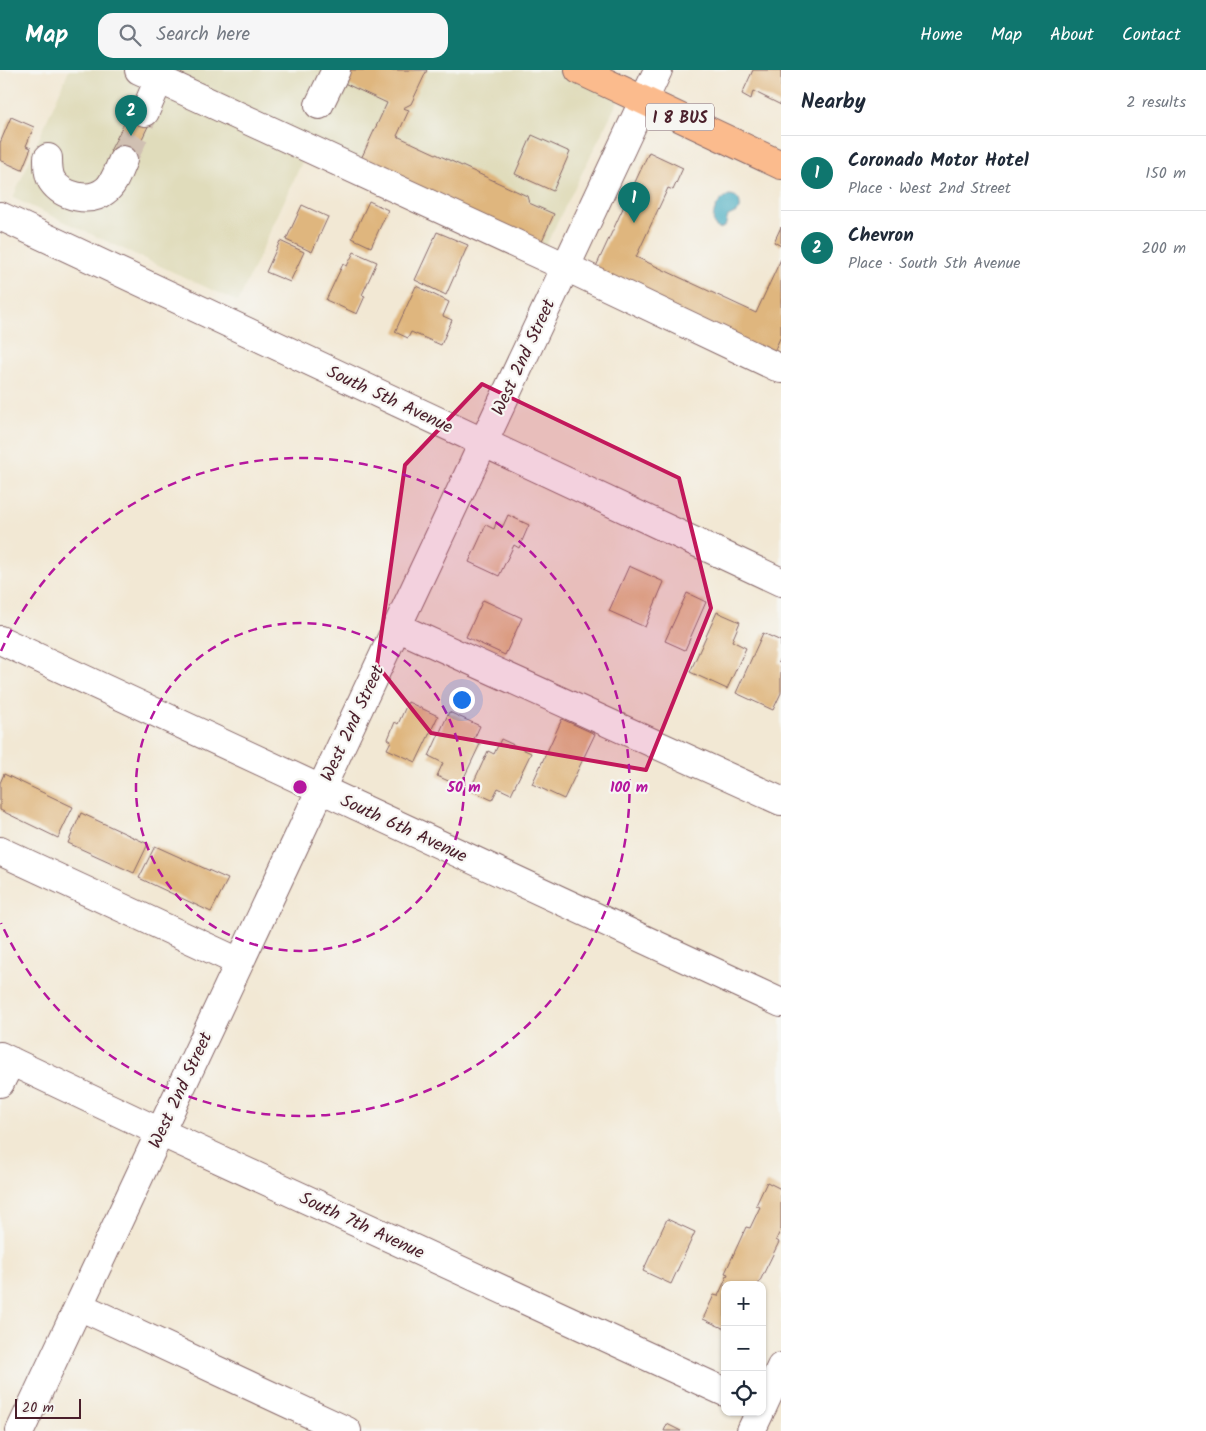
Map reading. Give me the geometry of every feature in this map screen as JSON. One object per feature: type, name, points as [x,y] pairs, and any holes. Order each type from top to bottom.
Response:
[{"type":"main road","name":"I 8 BUS","points":[[579,70],[781,165]]},
{"type":"street","points":[[319,106],[336,70]]},
{"type":"street","name":"West 2nd Street","points":[[20,1431],[658,70]]},
{"type":"street","points":[[145,112],[149,75],[566,266],[781,369]]},
{"type":"street","points":[[48,158],[48,170],[52,180],[59,188],[69,194],[91,198],[107,190],[116,177],[123,160]]},
{"type":"street","name":"South 5th Avenue","points":[[0,216],[781,582]]},
{"type":"street","points":[[397,627],[781,801]]},
{"type":"street","name":"South 6th Avenue","points":[[0,640],[781,1003]]},
{"type":"street","points":[[0,851],[240,962]]},
{"type":"street","name":"South 7th Avenue","points":[[4,1067],[160,1132],[721,1390]]},
{"type":"street","points":[[79,1306],[347,1431]]},
{"type":"street","points":[[766,1401],[781,1367]]},
{"type":"street","points":[[766,1412],[781,1418]]},
{"type":"street","points":[[752,1431],[759,1416]]},
{"type":"highlighted area","points":[[482,384],[679,478],[711,608],[646,770],[431,733],[377,665],[405,465]]},
{"type":"shaded area","points":[[69,70],[579,70],[623,91],[541,255],[308,149],[238,302],[13,198]]},
{"type":"water","points":[[729,195],[735,196],[738,199],[740,209],[728,216],[725,227],[719,229],[714,225],[713,220],[716,207]]},
{"type":"building","points":[[347,70],[427,70],[411,104],[403,108],[409,110],[397,136],[527,196],[529,203],[554,214],[540,245],[360,161],[387,103],[342,82]]},
{"type":"building","points":[[753,70],[781,70],[781,105],[753,91],[751,99],[742,94]]},
{"type":"building","points":[[131,110],[151,120],[131,162],[110,151]]},
{"type":"building","points":[[11,117],[34,127],[26,146],[31,148],[22,170],[0,160],[0,143]]},
{"type":"building","points":[[532,135],[570,152],[553,191],[515,174]]},
{"type":"building","points":[[649,152],[683,168],[673,190],[668,188],[636,257],[756,313],[781,259],[781,336],[772,356],[593,273]]},
{"type":"building","points":[[369,201],[388,210],[371,247],[352,238]]},
{"type":"building","points":[[302,205],[328,217],[312,252],[286,240]]},
{"type":"building","points":[[781,227],[781,246],[774,242]]},
{"type":"building","points":[[437,232],[468,245],[446,295],[415,280]]},
{"type":"building","points":[[280,241],[304,252],[290,282],[266,272]]},
{"type":"building","points":[[354,252],[377,262],[362,295],[365,296],[357,314],[326,300],[343,264],[347,266]]},
{"type":"building","points":[[416,286],[449,302],[443,316],[452,320],[441,345],[411,332],[408,338],[395,332]]},
{"type":"building","points":[[508,515],[529,525],[519,548],[514,545],[499,576],[469,562],[486,525],[494,529],[496,523],[503,526]]},
{"type":"building","points":[[629,566],[664,582],[645,627],[609,611]]},
{"type":"building","points":[[687,593],[706,602],[685,650],[665,641]]},
{"type":"building","points":[[483,600],[522,618],[505,655],[466,637]]},
{"type":"building","points":[[717,612],[740,622],[732,641],[746,648],[727,689],[690,672]]},
{"type":"building","points":[[763,633],[781,641],[781,656],[778,662],[781,664],[781,693],[773,710],[736,693]]},
{"type":"building","points":[[408,702],[438,716],[416,762],[387,749],[391,741],[388,739],[395,722],[398,724]]},
{"type":"building","points":[[449,712],[480,726],[473,741],[480,744],[460,786],[437,776],[443,763],[429,756]]},
{"type":"building","points":[[562,719],[595,734],[564,799],[532,784]]},
{"type":"building","points":[[501,739],[531,753],[511,794],[498,788],[492,800],[470,790],[488,751],[494,754]]},
{"type":"building","points":[[4,774],[73,807],[58,838],[0,810],[0,783]]},
{"type":"building","points":[[81,813],[148,844],[134,873],[68,843]]},
{"type":"building","points":[[155,846],[228,879],[211,912],[139,878]]},
{"type":"building","points":[[767,1182],[781,1189],[781,1229],[776,1240],[779,1242],[760,1281],[725,1281],[728,1274],[725,1273],[746,1227],[750,1228],[760,1207],[756,1205]]},
{"type":"building","points":[[667,1219],[695,1232],[671,1284],[643,1271]]},
{"type":"building","points":[[721,1289],[721,1327],[703,1319],[714,1295],[718,1296]]},
{"type":"building","points":[[667,1424],[681,1431],[664,1431]]},
{"type":"tunnel","points":[[123,160],[145,112]]},
{"type":"place","name":"Chevron","points":[[131,136]]},
{"type":"place","name":"Coronado Motor Hotel","points":[[634,223]]}]
